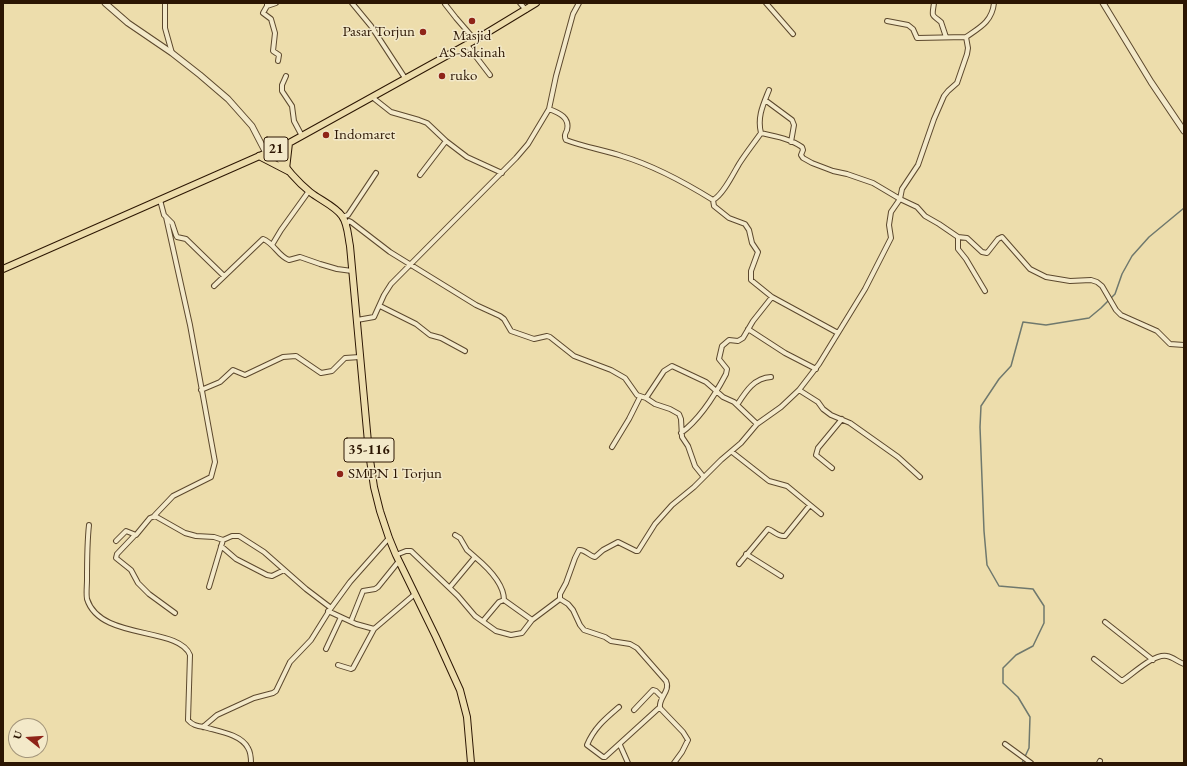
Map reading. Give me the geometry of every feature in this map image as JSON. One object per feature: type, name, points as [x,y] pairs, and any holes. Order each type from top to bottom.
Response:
[{"type":"main road","name":"21","points":[[3,269],[289,143],[467,45],[536,3]]},
{"type":"main road","points":[[259,156],[287,170],[289,143]]},
{"type":"main road","name":"35-116","points":[[273,150],[287,170],[309,191],[342,216],[346,225],[350,246],[374,487],[380,511],[397,558],[460,690],[466,717],[471,763]]},
{"type":"street","points":[[105,3],[130,24],[172,53],[228,99],[252,126],[266,153]]},
{"type":"street","points":[[165,3],[165,28],[172,53]]},
{"type":"street","points":[[276,3],[267,4],[262,12],[271,19],[275,33],[273,51],[279,55],[278,61]]},
{"type":"street","points":[[352,3],[371,26],[405,78]]},
{"type":"street","points":[[520,3],[526,10]]},
{"type":"street","points":[[357,320],[374,317],[391,284],[502,173],[528,144],[549,109],[556,76],[573,14],[579,3]]},
{"type":"street","points":[[766,3],[793,34]]},
{"type":"street","points":[[934,3],[932,16],[941,22],[946,37]]},
{"type":"street","points":[[887,21],[908,25],[913,29],[917,38],[966,37],[983,26],[994,3]]},
{"type":"street","points":[[1103,3],[1151,82],[1184,130]]},
{"type":"street","points":[[445,4],[475,40]]},
{"type":"street","points":[[351,621],[363,591],[375,589],[397,558],[406,551],[410,551],[431,572],[450,587],[475,616],[496,631],[511,635],[522,633],[532,620],[560,599],[560,594],[566,583],[574,558],[579,550],[584,550],[596,557],[602,550],[617,542],[636,551],[638,550],[655,524],[672,505],[694,487],[703,476],[732,452],[757,424],[773,414],[799,390],[816,369],[865,289],[892,238],[889,220],[892,212],[900,200],[902,189],[918,165],[944,96],[957,83],[967,54],[968,48],[966,37]]},
{"type":"street","points":[[467,45],[490,75]]},
{"type":"street","points":[[286,76],[282,85],[282,91],[292,106],[294,121],[302,136]]},
{"type":"street","points":[[713,200],[717,198],[724,189],[750,148],[762,133],[760,118],[769,90]]},
{"type":"street","points":[[372,97],[391,112],[427,123],[446,141],[467,157],[502,173]]},
{"type":"street","points":[[765,100],[792,120],[794,124],[791,142]]},
{"type":"street","points":[[549,109],[561,114],[566,120],[568,125],[564,137],[566,140],[647,164],[680,180],[713,200],[714,206],[717,210],[729,218],[744,224],[747,228],[751,241],[758,252],[751,271],[751,280],[772,296],[838,333]]},
{"type":"street","points":[[762,133],[775,136],[802,147],[803,150],[801,155],[803,158],[812,163],[873,184],[900,200],[917,207],[925,216],[958,238],[967,238],[978,249],[986,254],[998,239],[1002,237],[1030,268],[1046,278],[1070,281],[1091,280],[1096,282],[1102,286],[1121,315],[1157,331],[1165,341],[1170,344],[1184,345]]},
{"type":"street","points":[[420,175],[446,141]]},
{"type":"street","points":[[342,216],[348,215],[376,173]]},
{"type":"street","points":[[272,245],[309,191]]},
{"type":"street","points":[[160,200],[166,218],[190,325],[215,462],[211,477],[173,496],[134,535],[117,554],[116,558],[131,570],[138,583],[149,594],[175,613]]},
{"type":"street","points":[[166,218],[172,223],[177,237],[184,238],[224,276]]},
{"type":"street","points":[[346,225],[349,221],[351,222],[390,252],[410,265],[476,305],[500,316],[504,319],[511,331],[534,339],[547,336],[550,337],[574,356],[611,370],[624,378],[636,395],[646,398],[654,404],[670,409],[679,414],[681,419],[682,438],[688,446],[696,466],[703,476]]},
{"type":"street","points":[[958,238],[958,250],[966,259],[985,291]]},
{"type":"street","points":[[214,286],[260,240],[265,239],[282,256],[289,260],[300,257],[337,269],[352,270]]},
{"type":"street","points":[[681,433],[689,427],[716,391],[726,372],[725,366],[719,359],[722,346],[729,340],[740,340],[743,338],[772,296]]},
{"type":"street","points":[[380,306],[416,324],[430,335],[441,338],[465,351]]},
{"type":"street","points":[[748,329],[785,353],[816,369]]},
{"type":"street","points":[[202,390],[220,382],[233,370],[245,375],[283,357],[296,356],[321,373],[332,371],[345,358],[360,357]]},
{"type":"street","points":[[646,398],[664,371],[672,366],[706,382],[716,391],[737,405],[757,424]]},
{"type":"street","points":[[737,405],[748,389],[760,378],[771,377]]},
{"type":"street","points":[[799,390],[818,402],[826,412],[850,423],[898,457],[920,477]]},
{"type":"street","points":[[612,447],[640,397]]},
{"type":"street","points":[[832,468],[816,456],[816,452],[842,419]]},
{"type":"street","points":[[732,452],[769,480],[787,486],[821,514]]},
{"type":"street","points":[[739,564],[768,529],[781,536],[785,536],[810,505]]},
{"type":"street","points":[[154,516],[157,516],[185,533],[196,536],[214,537],[223,540],[232,536],[239,536],[264,552],[329,609],[341,617],[374,629]]},
{"type":"street","points":[[88,525],[87,598],[94,611],[99,616],[116,626],[160,637],[180,644],[188,651],[190,655],[188,720],[195,725],[223,732],[240,740],[248,747],[251,763]]},
{"type":"street","points":[[116,542],[126,531],[134,535]]},
{"type":"street","points":[[455,535],[460,538],[467,550],[494,577],[503,591],[504,600],[532,620]]},
{"type":"street","points":[[203,727],[217,715],[254,698],[276,691],[290,662],[311,640],[329,609],[350,582],[389,538]]},
{"type":"street","points":[[209,587],[223,540]]},
{"type":"street","points":[[221,546],[236,559],[267,575],[272,576],[284,570]]},
{"type":"street","points":[[746,554],[781,576]]},
{"type":"street","points":[[450,587],[475,557]]},
{"type":"street","points":[[338,665],[351,669],[353,668],[374,629],[415,594]]},
{"type":"street","points":[[560,599],[568,604],[573,610],[584,630],[605,637],[611,641],[634,646],[642,652],[666,681],[668,688],[662,697],[660,707],[620,745],[603,757],[587,745],[592,733],[619,707]]},
{"type":"street","points":[[483,621],[499,602],[504,600]]},
{"type":"street","points":[[326,649],[341,617]]},
{"type":"street","points":[[1105,622],[1153,660]]},
{"type":"street","points":[[1094,659],[1122,680],[1153,660],[1165,655],[1184,664]]},
{"type":"street","points":[[634,710],[653,690],[656,690],[662,697]]},
{"type":"street","points":[[660,707],[683,732],[688,740],[674,763]]},
{"type":"street","points":[[1005,744],[1029,762]]},
{"type":"street","points":[[620,745],[628,763]]},
{"type":"waterway","points":[[1111,298],[1115,294],[1122,274],[1132,256],[1149,237],[1184,208]]},
{"type":"waterway","points":[[1022,763],[1029,748],[1030,717],[1018,697],[1003,683],[1003,668],[1016,655],[1033,646],[1044,623],[1044,606],[1033,589],[999,586],[987,565],[984,531],[980,427],[981,406],[999,379],[1011,366],[1023,322],[1046,325],[1089,318],[1108,301]]},
{"type":"place","name":"Masjid AS-Sakinah","points":[[472,21]]},
{"type":"place","name":"Pasar Torjun","points":[[423,32]]},
{"type":"place","name":"ruko","points":[[442,76]]},
{"type":"place","name":"Indomaret","points":[[326,135]]},
{"type":"place","name":"SMPN 1 Torjun","points":[[340,474]]}]
